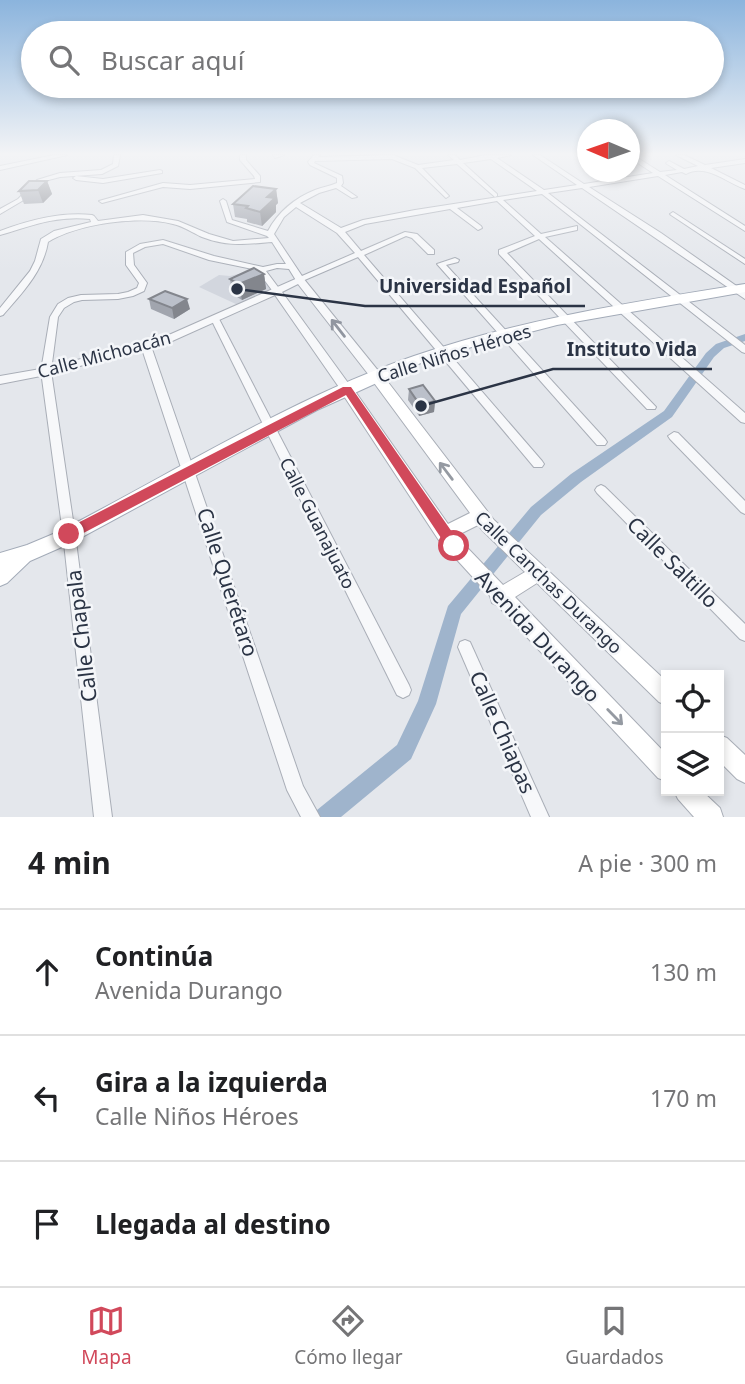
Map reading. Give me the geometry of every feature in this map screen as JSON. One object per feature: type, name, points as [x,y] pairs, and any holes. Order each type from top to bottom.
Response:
[{"type":"main road","name":"Calle Niños Héroes","points":[[0,561],[32,551],[69,534],[270,428],[376,376],[444,352],[565,320],[622,308],[742,291]]},
{"type":"main road","name":"Calle Canchas Durango","points":[[376,376],[484,520],[661,690]]},
{"type":"main road","name":"Avenida Durango","points":[[347,390],[449,540],[499,597],[661,765]]},
{"type":"main road","points":[[449,540],[484,520]]},
{"type":"main road","name":"Calle Niños Héroes","points":[[0,577],[32,551]]},
{"type":"main road","points":[[499,597],[538,573]]},
{"type":"main road","points":[[724,751],[745,771]]},
{"type":"main road","points":[[691,796],[711,817]]},
{"type":"street","points":[[0,212],[27,193]]},
{"type":"street","points":[[102,201],[132,193]]},
{"type":"street","points":[[271,237],[277,222],[310,193]]},
{"type":"street","points":[[350,193],[354,197]]},
{"type":"street","points":[[443,193],[446,196]]},
{"type":"street","points":[[493,193],[745,419]]},
{"type":"street","points":[[340,231],[363,222],[415,212],[497,197],[543,193]]},
{"type":"street","points":[[544,193],[745,350]]},
{"type":"street","points":[[593,193],[742,291]]},
{"type":"street","points":[[691,193],[745,229]]},
{"type":"street","points":[[223,201],[229,221],[233,224],[271,237]]},
{"type":"street","points":[[408,203],[415,212]]},
{"type":"street","points":[[296,204],[340,231],[538,464]]},
{"type":"street","points":[[452,207],[478,228]]},
{"type":"street","points":[[673,214],[745,262]]},
{"type":"street","points":[[0,233],[48,220],[78,216],[92,217],[96,224]]},
{"type":"street","points":[[0,313],[23,287],[43,253],[46,238],[57,233],[125,218],[152,218],[176,222],[206,236],[233,243],[271,237]]},
{"type":"street","points":[[574,228],[539,237],[502,252],[651,407]]},
{"type":"street","name":"Calle Michoacán","points":[[0,380],[146,346],[215,319],[405,234],[414,236],[430,252]]},
{"type":"street","name":"Calle Canchas Durango","points":[[271,237],[300,280],[376,376]]},
{"type":"street","name":"Calle Chapala","points":[[103,817],[69,534],[46,371],[58,309],[64,303],[80,297],[119,298],[141,289],[143,283],[130,267],[128,257],[130,252],[153,241],[170,242],[211,258],[261,269]]},
{"type":"street","points":[[455,260],[441,264],[601,442]]},
{"type":"street","points":[[291,267],[261,269],[347,390]]},
{"type":"street","name":"Calle Guanajuato","points":[[215,319],[403,690]]},
{"type":"street","name":"Calle Querétaro","points":[[146,346],[308,814]]},
{"type":"street","points":[[674,436],[745,509]]},
{"type":"street","name":"Calle Saltillo","points":[[601,489],[745,634]]},
{"type":"street","name":"Calle Chiapas","points":[[465,647],[540,817]]},
{"type":"shaded area","points":[[258,269],[272,290],[238,305],[199,287],[219,275],[230,276]]},
{"type":"building","points":[[245,193],[271,193],[267,197],[275,198],[260,212],[246,208],[248,206],[233,204]]},
{"type":"building","points":[[254,268],[264,274],[239,284],[230,279]]},
{"type":"building","points":[[165,291],[187,299],[172,308],[149,299]]},
{"type":"building","points":[[423,385],[435,401],[420,405],[409,389]]},
{"type":"waterway","points":[[324,817],[404,752],[427,704],[454,611],[536,511],[576,478],[668,414],[710,355],[720,346],[745,337]]},
{"type":"place","name":"Universidad Español","points":[[237,289]]},
{"type":"place","name":"Instituto Vida","points":[[421,406]]},
{"type":"route","points":[[69,534],[347,390],[454,546]]}]
